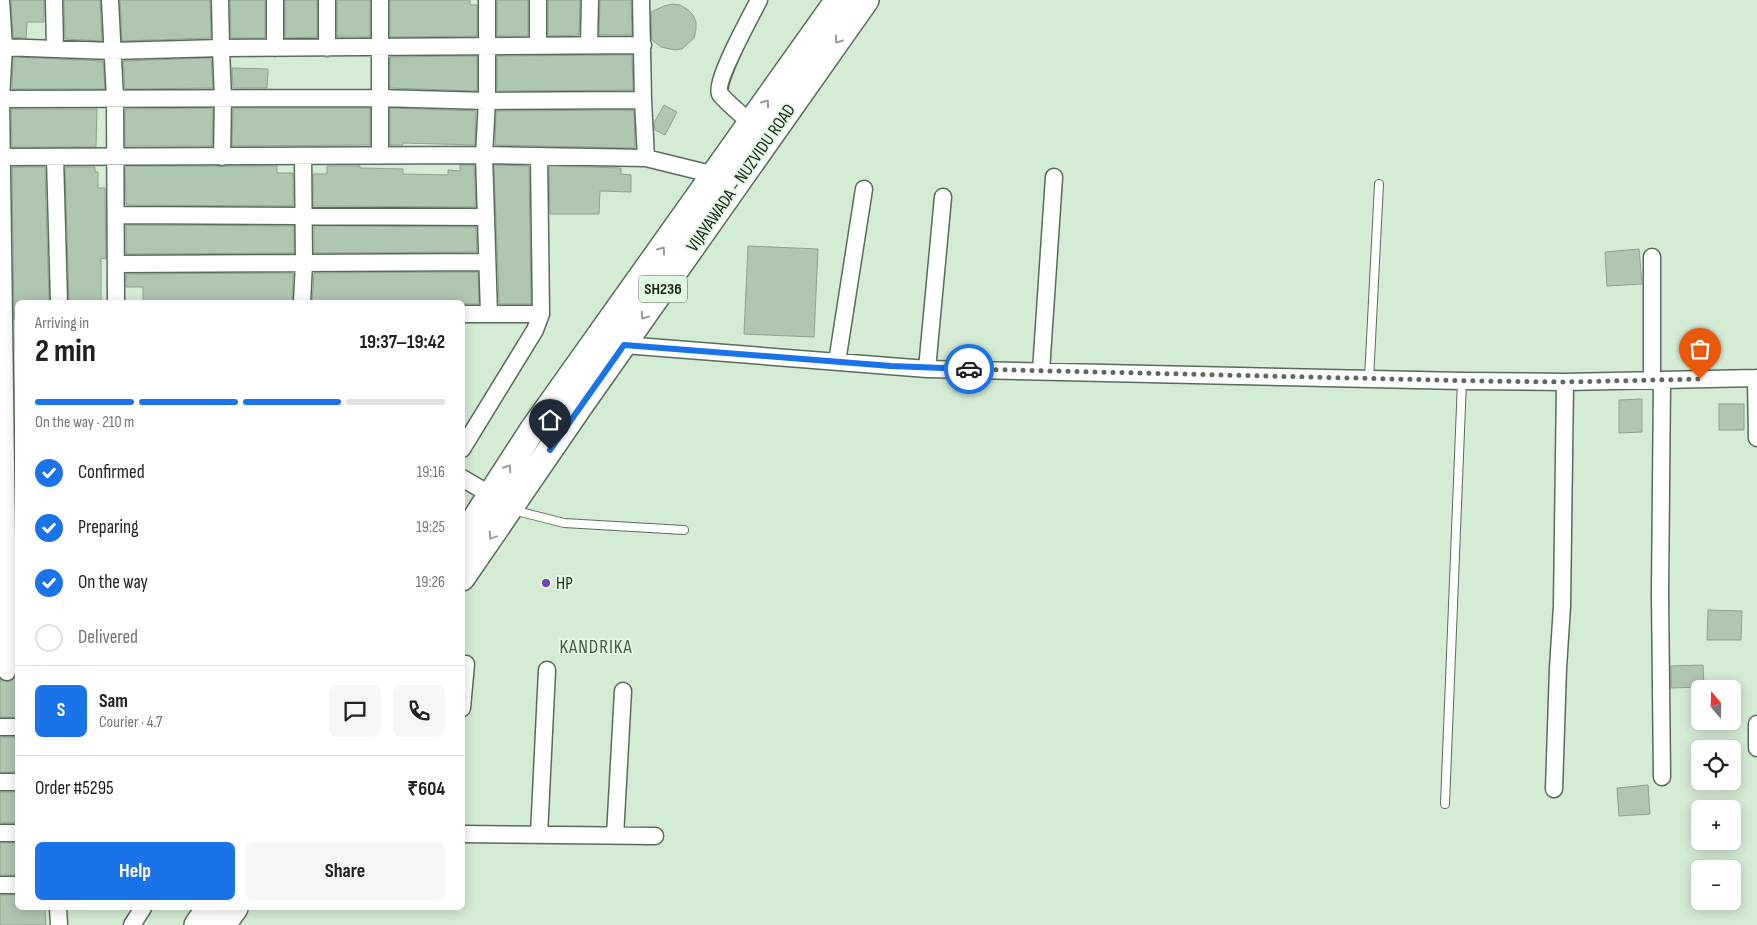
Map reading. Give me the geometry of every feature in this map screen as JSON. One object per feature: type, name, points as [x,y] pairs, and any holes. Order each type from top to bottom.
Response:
[{"type":"main road","name":"VIJAYAWADA - NUZVIDU ROAD","points":[[465,570],[494,498],[533,429],[706,172],[838,0]]},
{"type":"main road","name":"VIJAYAWADA - NUZVIDU ROAD","points":[[465,535],[494,498],[624,345],[866,0]]},
{"type":"main road","points":[[197,925],[208,910]]},
{"type":"main road","points":[[223,925],[234,910]]},
{"type":"street","points":[[1,0],[2,272],[7,326],[8,471],[3,537],[3,583],[8,672]]},
{"type":"street","points":[[54,0],[55,49]]},
{"type":"street","points":[[110,0],[115,98],[116,300]]},
{"type":"street","points":[[220,0],[223,99],[222,157]]},
{"type":"street","points":[[274,0],[275,48]]},
{"type":"street","points":[[327,0],[327,48]]},
{"type":"street","points":[[380,0],[380,156]]},
{"type":"street","points":[[487,0],[487,101],[484,155],[489,314]]},
{"type":"street","points":[[538,0],[538,46]]},
{"type":"street","points":[[589,46],[590,0]]},
{"type":"street","points":[[642,0],[643,100],[646,158]]},
{"type":"street","points":[[747,119],[720,94],[719,86],[721,78],[759,0]]},
{"type":"street","points":[[2,47],[112,51],[221,48],[643,45]]},
{"type":"street","points":[[0,100],[115,98],[379,98],[487,101],[643,100]]},
{"type":"street","points":[[1,157],[484,155],[646,158],[706,172]]},
{"type":"street","points":[[302,300],[304,263],[303,156]]},
{"type":"street","points":[[465,444],[535,330],[541,314],[539,156]]},
{"type":"street","points":[[56,157],[59,300]]},
{"type":"street","points":[[1040,371],[1054,177]]},
{"type":"street","points":[[837,362],[864,189]]},
{"type":"street","points":[[927,368],[943,197]]},
{"type":"street","points":[[116,215],[485,216]]},
{"type":"street","points":[[1652,257],[1657,380],[1662,776]]},
{"type":"street","points":[[116,264],[486,262]]},
{"type":"street","points":[[465,314],[541,314]]},
{"type":"street","points":[[624,345],[927,368],[1462,381],[1565,382],[1756,378],[1757,438]]},
{"type":"street","points":[[1554,789],[1562,606],[1565,382]]},
{"type":"street","points":[[465,480],[494,498]]},
{"type":"street","points":[[465,675],[466,664]]},
{"type":"street","points":[[539,835],[547,670]]},
{"type":"street","points":[[615,836],[623,691]]},
{"type":"street","points":[[1757,724],[1757,748]]},
{"type":"street","points":[[0,726],[15,727]]},
{"type":"street","points":[[0,782],[15,782]]},
{"type":"street","points":[[0,833],[15,833]]},
{"type":"street","points":[[465,834],[655,836]]},
{"type":"street","points":[[0,885],[15,885]]},
{"type":"street","points":[[58,910],[59,925]]},
{"type":"street","points":[[132,925],[142,910]]},
{"type":"lane","points":[[1368,379],[1379,184]]},
{"type":"lane","points":[[1445,804],[1462,381]]},
{"type":"lane","points":[[494,498],[564,523],[684,530]]},
{"type":"building","points":[[11,0],[44,0],[44,22],[27,22],[26,38],[13,37]]},
{"type":"building","points":[[64,0],[100,0],[102,41],[65,39]]},
{"type":"building","points":[[120,0],[210,0],[211,38],[122,41]]},
{"type":"building","points":[[230,0],[265,0],[265,38],[231,38]]},
{"type":"building","points":[[285,0],[317,0],[317,37],[285,38]]},
{"type":"building","points":[[337,0],[370,0],[370,37],[337,37]]},
{"type":"building","points":[[390,0],[470,0],[470,5],[477,5],[477,36],[390,37]]},
{"type":"building","points":[[497,0],[528,0],[528,36],[497,36]]},
{"type":"building","points":[[548,0],[580,0],[579,35],[548,36]]},
{"type":"building","points":[[600,0],[631,0],[632,35],[599,35]]},
{"type":"building","points":[[672,4],[680,5],[687,9],[693,15],[696,22],[694,38],[682,49],[675,50],[661,47],[652,40],[651,12]]},
{"type":"building","points":[[632,55],[633,90],[497,91],[497,56]]},
{"type":"building","points":[[477,56],[477,91],[390,88],[390,57]]},
{"type":"building","points":[[13,57],[103,61],[105,89],[12,89]]},
{"type":"building","points":[[211,58],[213,88],[125,89],[123,61]]},
{"type":"building","points":[[232,68],[268,69],[267,88],[233,88]]},
{"type":"building","points":[[664,105],[677,112],[665,135],[655,130],[654,123]]},
{"type":"building","points":[[213,108],[212,146],[125,146],[125,109]]},
{"type":"building","points":[[233,108],[370,108],[370,145],[232,146]]},
{"type":"building","points":[[390,108],[476,111],[475,145],[403,143],[403,145],[390,145]]},
{"type":"building","points":[[11,109],[97,109],[96,147],[12,147]]},
{"type":"building","points":[[634,110],[635,148],[495,145],[496,111]]},
{"type":"building","points":[[460,165],[474,165],[476,207],[313,206],[313,174],[327,174],[327,166],[403,169],[403,174],[448,175],[448,170],[460,171]]},
{"type":"building","points":[[494,165],[529,166],[531,304],[499,304]]},
{"type":"building","points":[[125,166],[277,166],[277,173],[293,173],[293,206],[126,205]]},
{"type":"building","points":[[549,166],[621,168],[621,174],[631,175],[631,192],[600,191],[599,214],[550,214]]},
{"type":"building","points":[[12,167],[45,167],[49,300],[15,300],[14,319]]},
{"type":"building","points":[[65,167],[95,167],[95,172],[98,172],[98,188],[105,188],[106,259],[101,258],[101,300],[69,300]]},
{"type":"building","points":[[126,225],[294,226],[294,253],[126,254]]},
{"type":"building","points":[[314,226],[476,227],[477,252],[314,253]]},
{"type":"building","points":[[748,246],[818,249],[814,337],[744,334]]},
{"type":"building","points":[[1639,249],[1642,284],[1607,286],[1605,252]]},
{"type":"building","points":[[478,272],[479,304],[465,304],[465,300],[312,300],[314,273]]},
{"type":"building","points":[[293,273],[292,300],[143,300],[143,287],[126,287],[126,274]]},
{"type":"building","points":[[1642,399],[1642,432],[1619,433],[1619,400]]},
{"type":"building","points":[[1719,404],[1744,404],[1744,430],[1719,430]]},
{"type":"building","points":[[1708,610],[1742,611],[1741,640],[1707,640]]},
{"type":"building","points":[[1703,665],[1704,680],[1691,680],[1691,687],[1671,688],[1671,666]]},
{"type":"building","points":[[15,678],[15,717],[0,717],[0,679],[7,682]]},
{"type":"building","points":[[0,737],[15,737],[15,772],[0,772]]},
{"type":"building","points":[[1648,785],[1650,814],[1619,816],[1617,788]]},
{"type":"building","points":[[0,792],[15,792],[15,823],[0,823]]},
{"type":"building","points":[[0,843],[15,843],[15,875],[0,875]]},
{"type":"building","points":[[0,895],[15,895],[15,910],[45,910],[46,925],[0,925]]},
{"type":"way so far","points":[[969,369],[1479,381],[1565,382],[1700,379]]},
{"type":"place","name":"HP","points":[[546,583]]},
{"type":"district","name":"KANDRIKA","points":[[596,647]]},
{"type":"route","points":[[550,450],[624,345],[891,366],[969,369]]}]
